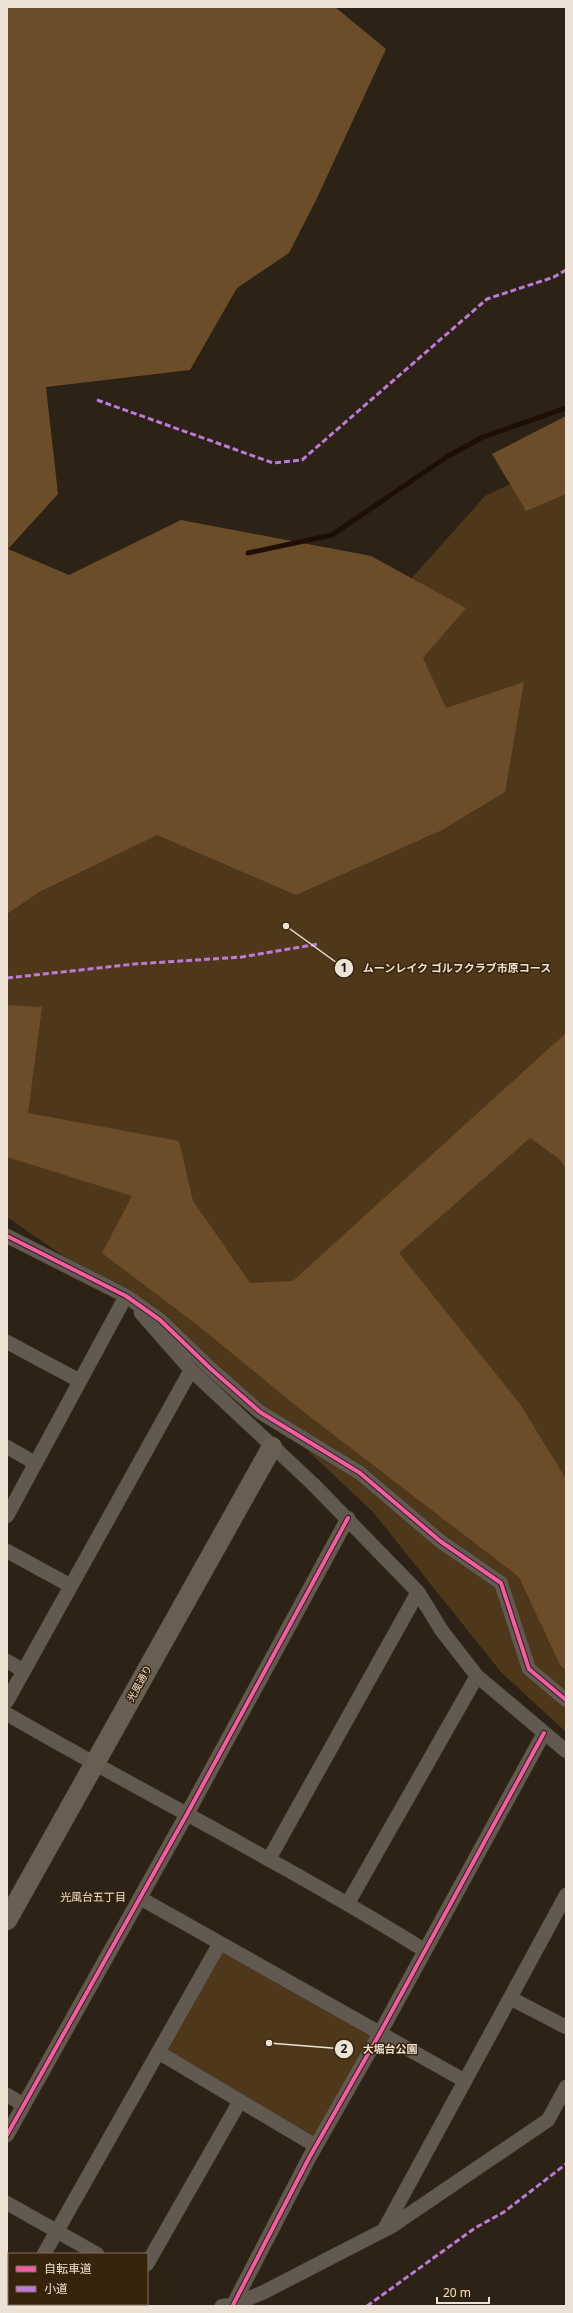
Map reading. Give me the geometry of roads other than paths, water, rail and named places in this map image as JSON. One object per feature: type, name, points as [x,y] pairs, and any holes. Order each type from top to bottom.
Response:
[{"type":"street","points":[[7,1236],[126,1296],[160,1320],[211,1369],[260,1412],[360,1473],[440,1541],[502,1583],[529,1669],[566,1700]]},
{"type":"street","points":[[126,1296],[191,1370],[348,1518],[418,1592],[442,1631],[477,1676],[566,1751]]},
{"type":"street","points":[[7,1516],[126,1296]]},
{"type":"street","points":[[7,1342],[80,1381]]},
{"type":"street","points":[[7,1702],[191,1370]]},
{"type":"street","points":[[7,1447],[36,1463]]},
{"type":"street","name":"光風通り","points":[[7,1920],[272,1447]]},
{"type":"street","points":[[7,2135],[187,1814],[348,1518]]},
{"type":"street","points":[[7,1551],[71,1586]]},
{"type":"street","points":[[270,1860],[418,1592]]},
{"type":"street","points":[[7,1661],[24,1671]]},
{"type":"street","points":[[348,1903],[477,1676]]},
{"type":"street","points":[[7,1714],[94,1764],[348,1903],[424,1950]]},
{"type":"street","points":[[227,2306],[380,2033],[424,1950],[544,1733]]},
{"type":"street","points":[[384,2230],[566,1895]]},
{"type":"street","points":[[140,1898],[465,2081]]},
{"type":"street","points":[[45,2253],[220,1943]]},
{"type":"street","points":[[510,1998],[566,2027]]},
{"type":"street","points":[[158,2052],[316,2146]]},
{"type":"street","points":[[227,2306],[264,2292],[384,2230],[548,2120],[566,2086]]},
{"type":"street","points":[[7,2095],[24,2104]]},
{"type":"street","points":[[148,2262],[240,2101]]},
{"type":"street","points":[[7,2204],[95,2253]]},
{"type":"waterway","points":[[248,553],[332,535],[448,456],[483,437],[566,408]]},
{"type":"place","name":"ムーンレイク ゴルフクラブ市原コース","points":[[286,926]]},
{"type":"place","name":"大堀台公園","points":[[269,2043]]},
{"type":"district","name":"光風台五丁目","points":[[93,1896]]}]
